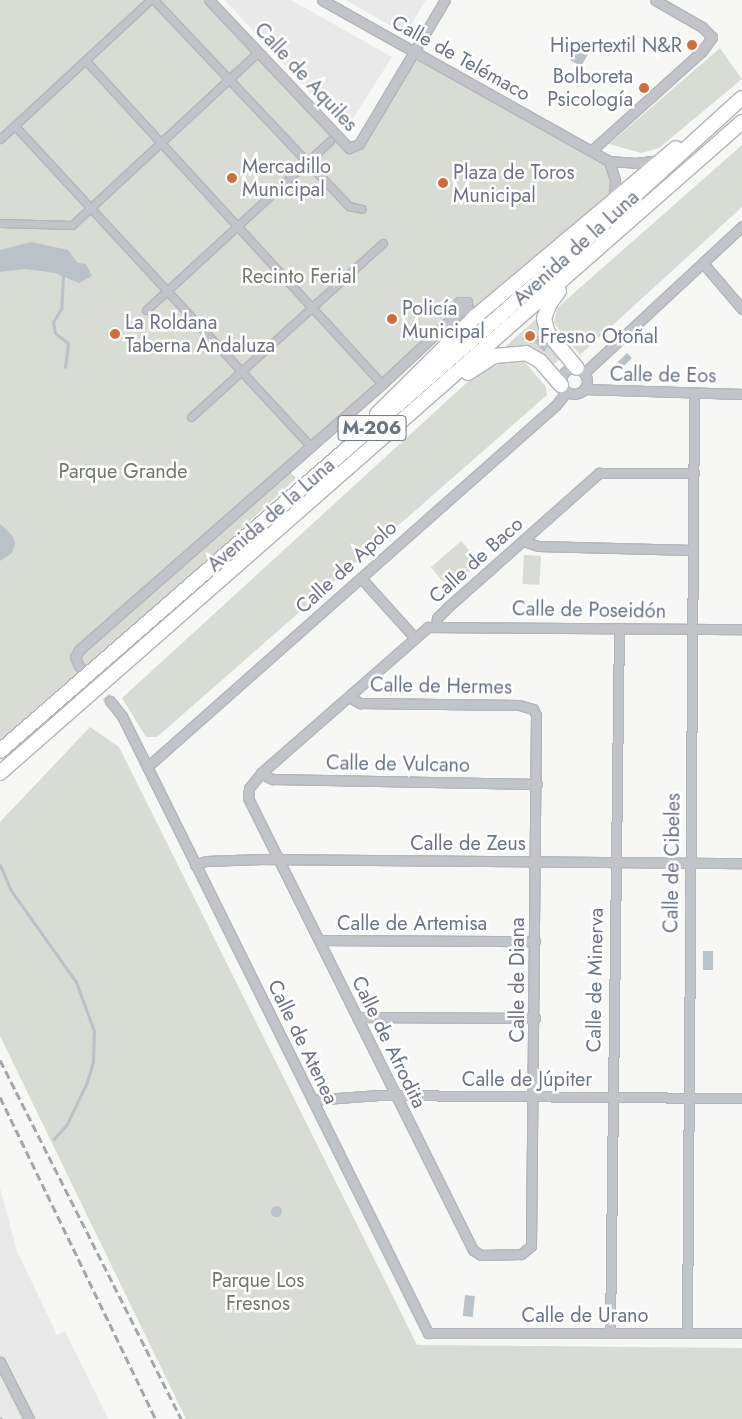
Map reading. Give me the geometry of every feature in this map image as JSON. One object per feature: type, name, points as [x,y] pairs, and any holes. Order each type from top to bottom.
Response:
[{"type":"main road","name":"Avenida de la Luna","points":[[0,751],[328,467],[742,98]]},
{"type":"main road","name":"Avenida de la Luna","points":[[0,773],[742,122]]},
{"type":"main road","points":[[328,467],[468,312],[659,160],[714,123]]},
{"type":"main road","points":[[576,268],[548,305],[544,319],[548,333],[580,370]]},
{"type":"main road","points":[[337,478],[410,425],[470,372],[494,356],[526,353],[540,361],[564,388]]},
{"type":"street","points":[[0,139],[150,0]]},
{"type":"street","points":[[154,0],[349,206],[362,209]]},
{"type":"street","name":"Calle de Aquiles","points":[[209,0],[339,141],[349,148],[359,144],[414,51]]},
{"type":"street","name":"Calle de Telémaco","points":[[322,0],[609,161],[636,163],[659,160]]},
{"type":"street","points":[[414,51],[444,0]]},
{"type":"street","points":[[591,151],[702,51],[712,37],[702,28],[655,0]]},
{"type":"street","points":[[0,223],[72,225],[258,52]]},
{"type":"street","points":[[86,61],[382,384]]},
{"type":"street","points":[[15,126],[311,446]]},
{"type":"street","points":[[726,136],[742,131]]},
{"type":"street","points":[[146,310],[330,141]]},
{"type":"street","points":[[609,161],[615,180],[614,197]]},
{"type":"street","points":[[580,370],[587,380],[584,389],[575,394],[564,388],[564,373],[580,370],[703,263],[742,226]]},
{"type":"street","points":[[191,418],[383,243]]},
{"type":"street","points":[[703,263],[742,309]]},
{"type":"street","points":[[79,666],[75,657],[79,650],[382,384],[468,312]]},
{"type":"street","name":"Calle de Apolo","points":[[147,767],[361,578],[564,388]]},
{"type":"street","name":"Calle de Eos","points":[[584,389],[694,394],[742,394]]},
{"type":"street","name":"Calle de Cibeles","points":[[687,1333],[688,863],[694,550],[694,394]]},
{"type":"street","name":"Calle de Baco","points":[[248,798],[253,780],[261,772],[349,697],[414,637],[423,630],[436,626],[438,618],[448,607],[599,473],[694,472]]},
{"type":"street","points":[[523,540],[538,546],[694,550]]},
{"type":"street","points":[[361,578],[414,637]]},
{"type":"street","name":"Calle de Poseidón","points":[[436,626],[742,629]]},
{"type":"street","name":"Calle de Minerva","points":[[610,1333],[614,862],[619,628]]},
{"type":"street","name":"Calle de Hermes","points":[[349,697],[360,703],[519,705],[533,709]]},
{"type":"street","name":"Calle de Atenea","points":[[110,701],[122,716],[428,1333]]},
{"type":"street","name":"Calle de Diana","points":[[527,1251],[531,1246],[535,1018],[537,722],[533,709]]},
{"type":"street","name":"Calle de Vulcano","points":[[261,772],[272,779],[537,784]]},
{"type":"street","name":"Calle de Afrodita","points":[[248,798],[473,1250],[481,1255],[527,1251]]},
{"type":"street","name":"Calle de Zeus","points":[[195,865],[206,861],[278,860],[742,863]]},
{"type":"street","name":"Calle de Artemisa","points":[[319,940],[535,941]]},
{"type":"street","points":[[357,1017],[535,1018]]},
{"type":"street","name":"Calle de Júpiter","points":[[312,1100],[396,1096],[742,1098]]},
{"type":"street","name":"Calle de Urano","points":[[428,1333],[742,1333]]},
{"type":"street","points":[[0,1362],[29,1419]]},
{"type":"shaded area","points":[[225,0],[291,0],[392,57],[345,131]]},
{"type":"shaded area","points":[[346,0],[426,0],[405,34]]},
{"type":"shaded area","points":[[581,40],[592,46],[581,66],[570,60]]},
{"type":"shaded area","points":[[31,242],[68,250],[78,263],[86,264],[92,276],[79,283],[55,273],[26,269],[0,272],[0,250]]},
{"type":"shaded area","points":[[531,330],[548,345],[544,352],[533,340],[522,340],[524,334]]},
{"type":"shaded area","points":[[627,353],[632,358],[621,369],[616,364]]},
{"type":"shaded area","points":[[0,524],[12,535],[15,543],[12,553],[0,561]]},
{"type":"shaded area","points":[[703,951],[713,951],[713,970],[703,970]]},
{"type":"shaded area","points":[[0,1188],[17,1251],[57,1335],[65,1331],[108,1419],[0,1419]]},
{"type":"shaded area","points":[[276,1205],[282,1211],[276,1217],[270,1211]]},
{"type":"shaded area","points":[[465,1295],[475,1296],[473,1317],[463,1316]]},
{"type":"green space","name":"Recinto Ferial","points":[[0,0],[209,0],[355,148],[414,51],[607,159],[614,197],[476,316],[468,310],[287,469],[296,478],[175,591],[0,742]]},
{"type":"green space","points":[[720,48],[742,79],[659,148],[641,153],[609,144]]},
{"type":"green space","points":[[742,145],[742,207],[580,355],[554,323],[557,308]]},
{"type":"green space","points":[[538,317],[562,357],[553,365],[535,350],[505,347]]},
{"type":"green space","points":[[509,359],[521,359],[546,387],[547,395],[157,737],[146,737],[122,698],[474,376]]},
{"type":"green space","points":[[461,541],[480,563],[450,589],[431,567]]},
{"type":"green space","points":[[524,555],[541,556],[539,585],[522,584]]},
{"type":"green space","name":"Parque Los Fresnos","points":[[90,727],[119,747],[417,1345],[742,1348],[742,1419],[186,1419],[0,1036],[0,822]]},
{"type":"waterway","points":[[63,276],[61,309],[53,322],[55,333],[68,343],[65,367]]},
{"type":"waterway","points":[[0,865],[10,889],[76,982],[94,1031],[93,1062],[87,1082],[67,1124],[54,1139]]},
{"type":"tunnel","points":[[79,666],[110,701]]},
{"type":"railway","points":[[0,1060],[181,1419]]},
{"type":"railway","points":[[0,1097],[156,1419]]},
{"type":"place","name":"Hipertextil N&R","points":[[692,45]]},
{"type":"place","name":"Bolboreta Psicología","points":[[644,88]]},
{"type":"place","name":"Mercadillo Municipal","points":[[232,178]]},
{"type":"place","name":"Plaza de Toros Municipal","points":[[443,183]]},
{"type":"place","name":"Policía Municipal","points":[[392,319]]},
{"type":"place","name":"La Roldana Taberna Andaluza","points":[[115,334]]},
{"type":"place","name":"Fresno Otoñal","points":[[530,336]]},
{"type":"park label","name":"Parque Grande","points":[[123,471]]}]
